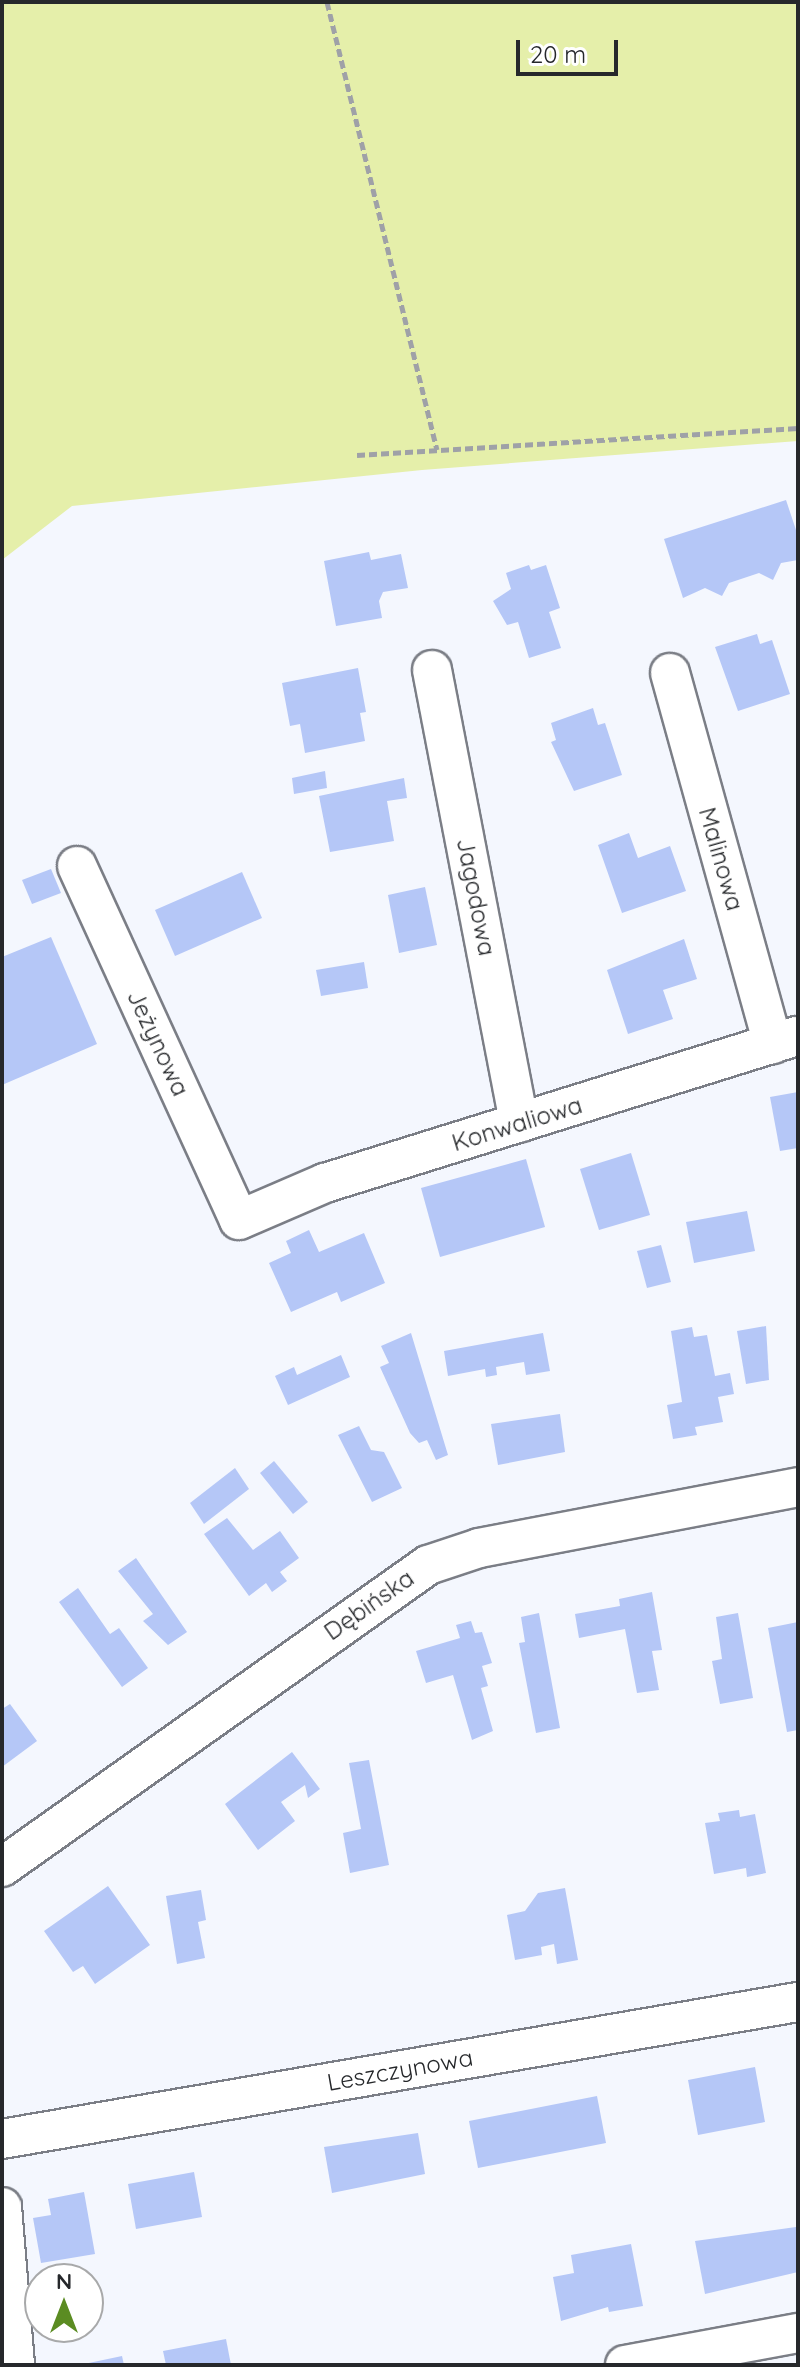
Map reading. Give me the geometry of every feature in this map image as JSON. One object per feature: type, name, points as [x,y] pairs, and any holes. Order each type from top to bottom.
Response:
[{"type":"street","name":"Jagodowa","points":[[432,670],[519,1123]]},
{"type":"street","name":"Malinowa","points":[[670,673],[786,1040]]},
{"type":"street","name":"Jeżynowa","points":[[77,866],[239,1220]]},
{"type":"street","name":"Konwaliowa","points":[[239,1220],[325,1183],[786,1040]]},
{"type":"street","name":"Dębińska","points":[[2,1867],[428,1565],[479,1548],[798,1487]]},
{"type":"street","name":"Leszczynowa","points":[[2,2139],[798,2002]]},
{"type":"street","points":[[2,2207],[15,2365]]},
{"type":"street","points":[[625,2365],[798,2333]]},
{"type":"path","points":[[327,2],[437,450]]},
{"type":"path","points":[[357,455],[798,428]]},
{"type":"green space","points":[[2,2],[798,2],[798,441],[422,470],[72,506],[2,560]]},
{"type":"building","points":[[786,500],[798,536],[798,560],[781,563],[773,580],[759,573],[729,583],[722,596],[705,588],[683,598],[664,539]]},
{"type":"building","points":[[369,552],[371,560],[401,554],[408,588],[383,592],[379,601],[382,618],[336,626],[324,561]]},
{"type":"building","points":[[529,565],[531,570],[546,565],[560,608],[549,612],[561,648],[529,658],[518,622],[507,625],[493,601],[511,589],[506,573]]},
{"type":"building","points":[[757,634],[760,644],[772,640],[790,694],[738,711],[715,647]]},
{"type":"building","points":[[358,668],[366,712],[360,713],[365,741],[305,753],[300,724],[290,726],[282,683]]},
{"type":"building","points":[[593,708],[598,725],[605,723],[622,775],[574,791],[551,742],[556,740],[551,723]]},
{"type":"building","points":[[325,771],[327,788],[294,794],[292,778]]},
{"type":"building","points":[[404,778],[407,798],[387,801],[394,841],[330,852],[319,796]]},
{"type":"building","points":[[629,833],[638,858],[670,846],[686,891],[622,913],[598,845]]},
{"type":"building","points":[[51,869],[61,893],[32,904],[22,880]]},
{"type":"building","points":[[242,872],[262,918],[175,956],[155,910]]},
{"type":"building","points":[[425,887],[437,945],[399,953],[388,895]]},
{"type":"building","points":[[51,937],[97,1044],[2,1085],[2,957]]},
{"type":"building","points":[[684,939],[697,979],[663,990],[673,1019],[628,1034],[607,970]]},
{"type":"building","points":[[364,962],[368,988],[321,996],[316,970]]},
{"type":"building","points":[[798,1092],[798,1148],[780,1151],[770,1097]]},
{"type":"building","points":[[631,1153],[650,1215],[599,1230],[580,1169]]},
{"type":"building","points":[[526,1159],[545,1227],[440,1257],[421,1188]]},
{"type":"building","points":[[747,1211],[755,1251],[694,1263],[686,1222]]},
{"type":"building","points":[[309,1230],[319,1252],[364,1233],[385,1283],[341,1302],[337,1292],[291,1312],[269,1263],[291,1253],[286,1241]]},
{"type":"building","points":[[661,1245],[671,1282],[647,1288],[637,1251]]},
{"type":"building","points":[[766,1326],[769,1380],[746,1384],[737,1331]]},
{"type":"building","points":[[692,1327],[694,1337],[707,1335],[715,1376],[730,1373],[734,1394],[718,1397],[723,1422],[695,1427],[697,1435],[673,1439],[667,1405],[682,1402],[671,1331]]},
{"type":"building","points":[[411,1333],[448,1455],[436,1460],[427,1440],[419,1443],[410,1433],[380,1367],[389,1363],[381,1346]]},
{"type":"building","points":[[543,1333],[550,1371],[526,1375],[524,1362],[496,1367],[497,1375],[486,1377],[485,1369],[448,1376],[444,1351]]},
{"type":"building","points":[[341,1355],[350,1377],[288,1405],[275,1376],[294,1367],[297,1375]]},
{"type":"building","points":[[560,1414],[565,1452],[498,1465],[491,1424]]},
{"type":"building","points":[[359,1426],[371,1450],[384,1452],[402,1488],[372,1502],[338,1435]]},
{"type":"building","points":[[274,1461],[308,1502],[293,1514],[260,1473]]},
{"type":"building","points":[[235,1468],[249,1489],[204,1524],[190,1503]]},
{"type":"building","points":[[227,1518],[253,1550],[280,1531],[299,1558],[280,1572],[287,1581],[272,1592],[266,1583],[249,1596],[204,1534]]},
{"type":"building","points":[[136,1558],[187,1632],[168,1645],[143,1621],[153,1614],[118,1571]]},
{"type":"building","points":[[78,1588],[110,1634],[119,1628],[148,1668],[122,1687],[59,1602]]},
{"type":"building","points":[[652,1592],[662,1650],[652,1651],[659,1690],[637,1693],[625,1629],[579,1638],[575,1614],[620,1606],[619,1599]]},
{"type":"building","points":[[539,1613],[560,1728],[536,1733],[519,1643],[525,1642],[521,1617]]},
{"type":"building","points":[[738,1613],[753,1698],[720,1704],[712,1661],[722,1659],[716,1617]]},
{"type":"building","points":[[471,1621],[475,1633],[482,1632],[492,1663],[482,1666],[488,1686],[481,1688],[493,1731],[472,1740],[453,1675],[426,1683],[416,1651],[460,1638],[456,1625]]},
{"type":"building","points":[[798,1622],[798,1730],[787,1732],[768,1628]]},
{"type":"building","points":[[10,1704],[37,1741],[2,1767],[2,1709]]},
{"type":"building","points":[[292,1752],[320,1789],[308,1798],[305,1785],[281,1802],[295,1821],[258,1850],[225,1804]]},
{"type":"building","points":[[369,1760],[389,1865],[350,1873],[343,1833],[361,1829],[349,1763]]},
{"type":"building","points":[[739,1810],[740,1817],[755,1814],[766,1873],[747,1877],[746,1868],[714,1874],[705,1823],[720,1821],[718,1813]]},
{"type":"building","points":[[108,1886],[150,1945],[95,1984],[83,1966],[73,1972],[44,1931]]},
{"type":"building","points":[[565,1888],[578,1960],[557,1964],[554,1944],[541,1947],[542,1955],[515,1960],[507,1915],[525,1911],[538,1893]]},
{"type":"building","points":[[201,1890],[206,1920],[198,1922],[205,1958],[177,1964],[166,1896]]},
{"type":"building","points":[[755,2067],[765,2122],[698,2135],[688,2080]]},
{"type":"building","points":[[597,2096],[606,2143],[478,2168],[469,2121]]},
{"type":"building","points":[[418,2133],[425,2174],[332,2193],[324,2147]]},
{"type":"building","points":[[194,2172],[202,2217],[136,2229],[128,2184]]},
{"type":"building","points":[[84,2192],[95,2254],[41,2263],[33,2218],[51,2215],[48,2199]]},
{"type":"building","points":[[796,2227],[798,2272],[705,2294],[695,2241]]},
{"type":"building","points":[[631,2244],[643,2306],[609,2312],[608,2307],[561,2321],[553,2277],[574,2273],[571,2255]]},
{"type":"building","points":[[226,2339],[231,2365],[166,2365],[163,2351]]},
{"type":"building","points":[[122,2356],[124,2365],[84,2365],[84,2364]]}]
